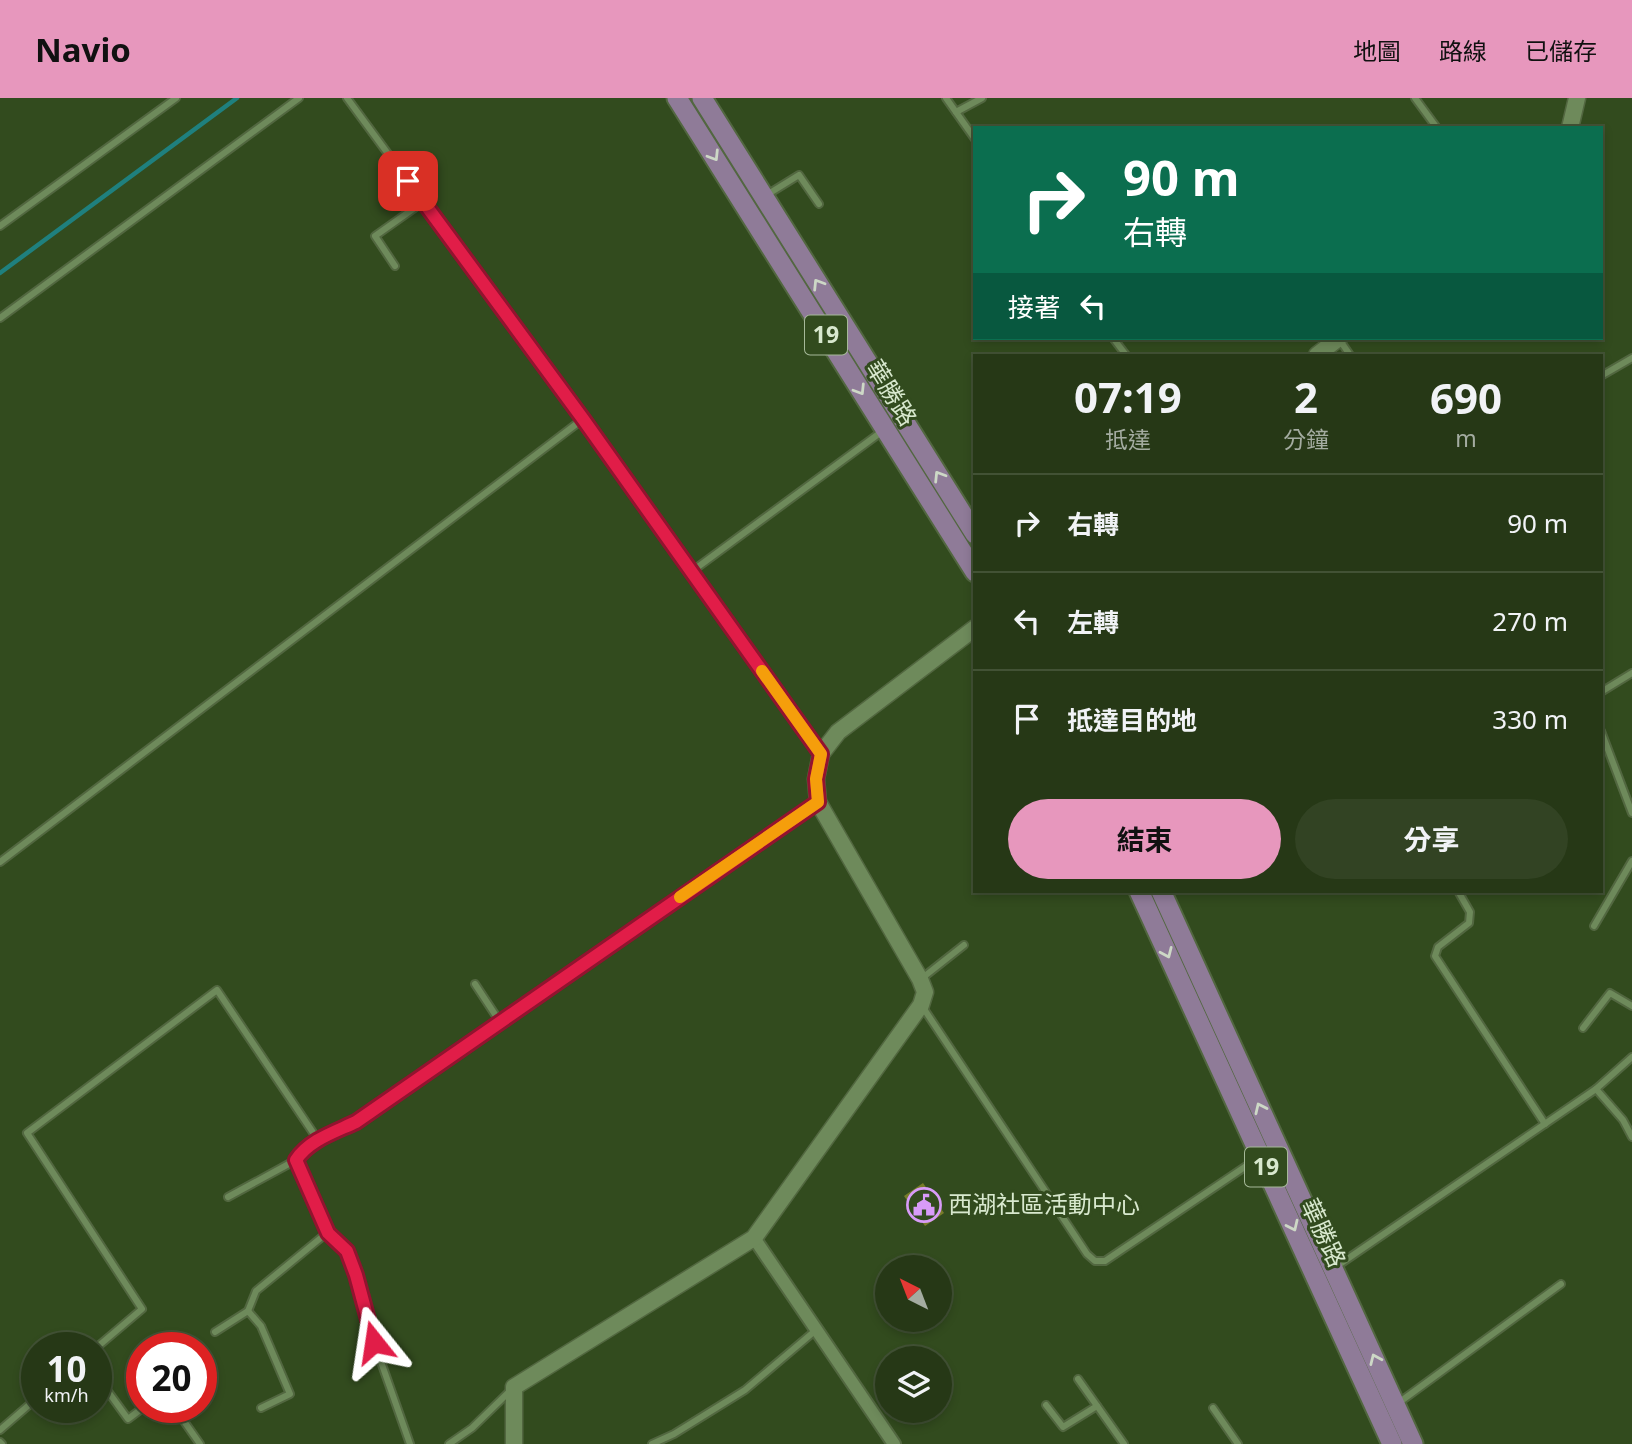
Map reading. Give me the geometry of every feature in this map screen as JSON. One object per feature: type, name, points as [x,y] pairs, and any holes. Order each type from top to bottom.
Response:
[{"type":"main road","name":"華勝路","points":[[677,98],[973,569]]},
{"type":"main road","name":"華勝路","points":[[702,98],[973,531]]},
{"type":"main road","name":"華勝路","points":[[1140,893],[1261,1156],[1326,1273],[1413,1444]]},
{"type":"main road","name":"華勝路","points":[[1162,893],[1278,1145],[1392,1444]]},
{"type":"street","points":[[1570,126],[1577,98]]},
{"type":"street","points":[[1318,354],[1336,340]]},
{"type":"street","points":[[513,1444],[514,1387],[754,1238],[921,1004],[925,992],[920,979],[818,802],[816,779],[821,754],[838,732],[973,630]]},
{"type":"street","points":[[754,1238],[894,1444]]},
{"type":"lane","points":[[0,226],[176,98]]},
{"type":"lane","points":[[0,318],[299,98]]},
{"type":"lane","points":[[347,98],[583,419],[821,754]]},
{"type":"lane","points":[[946,98],[973,136]]},
{"type":"lane","points":[[956,111],[982,98]]},
{"type":"lane","points":[[1415,98],[1436,126]]},
{"type":"lane","points":[[764,197],[799,175],[819,204]]},
{"type":"lane","points":[[396,266],[374,236],[423,202]]},
{"type":"lane","points":[[1115,340],[1125,354]]},
{"type":"lane","points":[[1603,375],[1632,358]]},
{"type":"lane","points":[[0,862],[583,419]]},
{"type":"lane","points":[[691,572],[885,429]]},
{"type":"lane","points":[[1603,691],[1632,673]]},
{"type":"lane","points":[[1603,736],[1632,813]]},
{"type":"lane","points":[[228,1197],[296,1160],[302,1151],[318,1140],[356,1122],[818,802]]},
{"type":"lane","points":[[1594,926],[1632,861]]},
{"type":"lane","points":[[1459,893],[1470,912],[1469,923],[1438,947],[1435,956],[1545,1124]]},
{"type":"lane","points":[[920,979],[964,945]]},
{"type":"lane","points":[[475,984],[500,1022]]},
{"type":"lane","points":[[112,1334],[142,1309],[27,1133],[217,990],[318,1140]]},
{"type":"lane","points":[[1583,1028],[1610,993],[1632,1006]]},
{"type":"lane","points":[[921,1004],[1087,1254],[1095,1261],[1105,1261],[1278,1145]]},
{"type":"lane","points":[[1326,1273],[1596,1089],[1632,1057]]},
{"type":"lane","points":[[1596,1089],[1623,1120],[1632,1137]]},
{"type":"lane","points":[[296,1160],[328,1233],[347,1251],[374,1342],[410,1444]]},
{"type":"lane","points":[[215,1332],[248,1311],[256,1291],[328,1233]]},
{"type":"lane","points":[[1395,1405],[1561,1284]]},
{"type":"lane","points":[[248,1311],[261,1326],[290,1394],[261,1408]]},
{"type":"lane","points":[[652,1444],[674,1434],[745,1390],[817,1329]]},
{"type":"lane","points":[[1078,1379],[1124,1444]]},
{"type":"lane","points":[[449,1444],[472,1428],[514,1387]]},
{"type":"lane","points":[[112,1397],[126,1416]]},
{"type":"lane","points":[[1046,1405],[1063,1427],[1097,1406]]},
{"type":"lane","points":[[1213,1408],[1238,1444]]},
{"type":"lane","points":[[0,1430],[21,1412]]},
{"type":"lane","points":[[185,1423],[200,1444]]},
{"type":"building","name":"西湖社區活動中心","points":[[923,1183],[944,1213],[925,1226],[904,1196]]},
{"type":"waterway","points":[[0,273],[237,98]]},
{"type":"slow traffic","points":[[680,897],[818,802],[816,779],[821,754],[762,671]]},
{"type":"place","name":"西湖社區活動中心","points":[[924,1205]]},
{"type":"route","points":[[374,1342],[347,1251],[328,1233],[296,1160],[302,1151],[318,1140],[356,1122],[818,802],[816,779],[821,754],[583,419],[408,181]]}]
